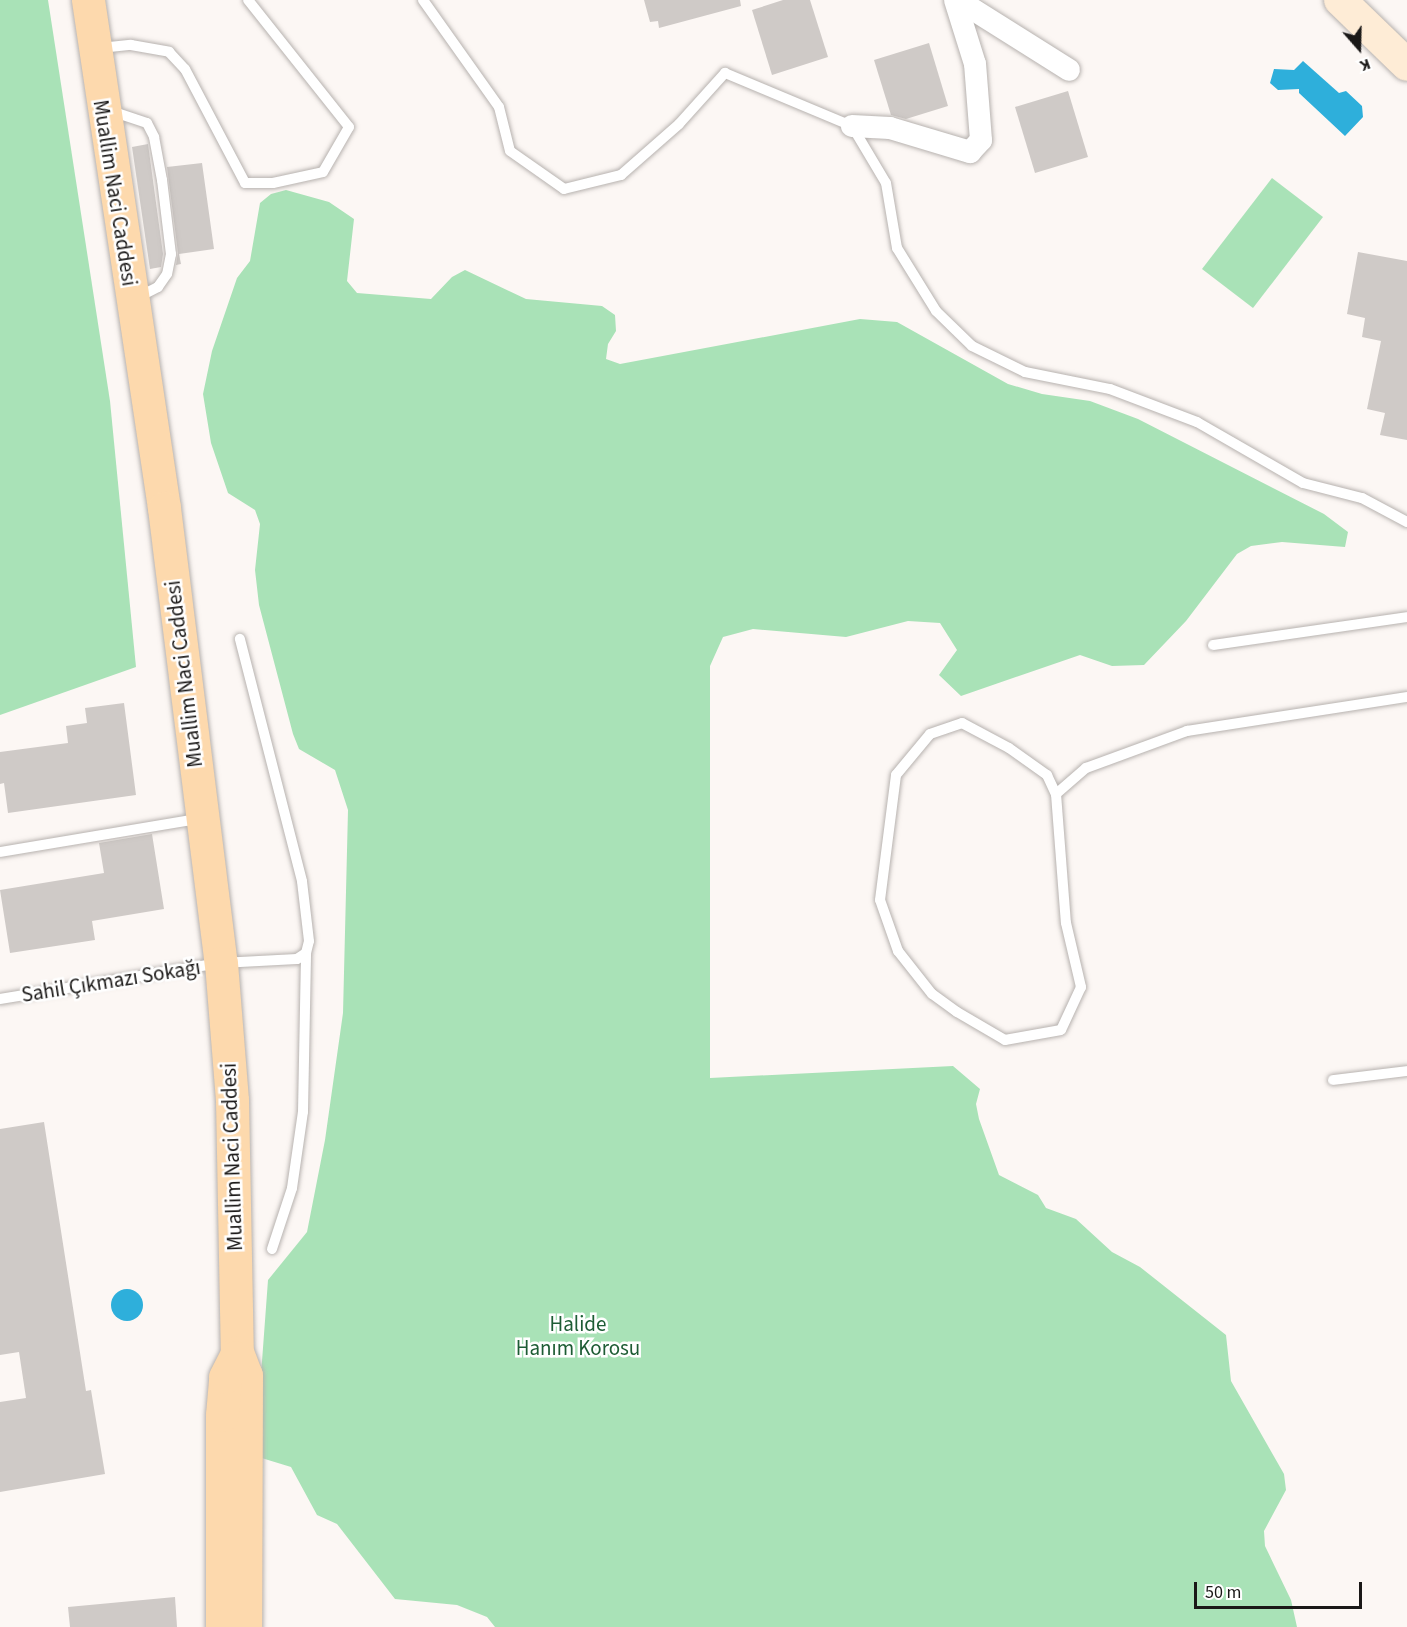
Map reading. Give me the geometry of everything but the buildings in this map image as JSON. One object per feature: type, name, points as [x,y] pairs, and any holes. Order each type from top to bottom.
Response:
[{"type":"main road","name":"Muallim Naci Caddesi","points":[[88,0],[101,108],[164,508],[221,963],[232,1100],[237,1352],[246,1375],[245,1627]]},
{"type":"main road","points":[[1340,0],[1407,65]]},
{"type":"main road","name":"Muallim Naci Caddesi","points":[[222,1627],[222,1415],[225,1377],[237,1352]]},
{"type":"street","points":[[852,126],[890,128],[970,152],[981,140],[975,64],[956,0]]},
{"type":"street","points":[[956,0],[1069,70]]},
{"type":"lane","points":[[94,48],[130,45],[169,52],[185,69],[244,183],[273,183],[323,172],[349,127],[248,0]]},
{"type":"lane","points":[[423,0],[499,107],[510,151],[564,189],[621,175],[680,124],[725,72],[852,126],[886,183],[897,248],[936,310],[972,346],[1025,372],[1110,389],[1197,422],[1303,483],[1362,498],[1407,522]]},
{"type":"lane","points":[[101,108],[147,123],[154,137],[162,180],[171,254],[167,274],[158,287],[132,298]]},
{"type":"lane","points":[[1213,645],[1407,617]]},
{"type":"lane","points":[[240,639],[302,881],[309,942],[306,953],[303,1112],[292,1188],[272,1249]]},
{"type":"lane","points":[[1056,794],[1086,768],[1187,731],[1407,697]]},
{"type":"lane","points":[[962,723],[1010,748],[1047,775],[1056,794],[1066,923],[1081,987],[1061,1030],[1005,1040],[932,994],[898,951],[880,900],[896,775],[930,734],[962,723]]},
{"type":"lane","points":[[0,852],[202,818]]},
{"type":"lane","name":"Sahil Çıkmazı Sokağı","points":[[0,999],[221,963],[297,959],[306,953]]},
{"type":"lane","points":[[1333,1080],[1407,1071]]},
{"type":"green space","points":[[0,0],[48,0],[110,401],[136,667],[0,715]]},
{"type":"green space","points":[[1272,178],[1323,217],[1253,308],[1202,269]]},
{"type":"green space","name":"Halide Hanım Korosu","points":[[286,190],[329,202],[354,219],[347,281],[357,293],[431,299],[452,277],[465,270],[526,299],[602,306],[615,315],[616,331],[608,344],[606,359],[620,364],[860,319],[897,322],[1008,384],[1042,394],[1090,401],[1138,419],[1324,514],[1348,532],[1345,547],[1282,542],[1251,546],[1237,554],[1186,621],[1144,665],[1112,666],[1080,655],[961,696],[939,675],[957,650],[940,623],[908,621],[846,637],[753,629],[723,637],[710,666],[710,1078],[953,1066],[980,1089],[976,1104],[979,1119],[999,1175],[1038,1195],[1046,1208],[1076,1219],[1112,1252],[1140,1267],[1226,1335],[1231,1381],[1284,1474],[1286,1490],[1264,1531],[1265,1546],[1291,1600],[1297,1627],[495,1627],[487,1617],[457,1605],[395,1599],[337,1524],[317,1515],[291,1467],[255,1456],[268,1280],[307,1232],[325,1140],[343,1013],[348,810],[335,770],[299,749],[293,734],[259,605],[255,570],[260,524],[255,510],[228,493],[211,443],[203,394],[212,351],[237,278],[250,261],[260,203],[271,194]]},
{"type":"water","points":[[1303,61],[1339,93],[1346,91],[1362,106],[1363,117],[1345,136],[1299,93],[1299,89],[1278,90],[1270,83],[1274,69],[1294,70]]},
{"type":"water","points":[[127,1289],[138,1294],[143,1305],[138,1316],[127,1321],[116,1316],[111,1305],[116,1294]]}]
